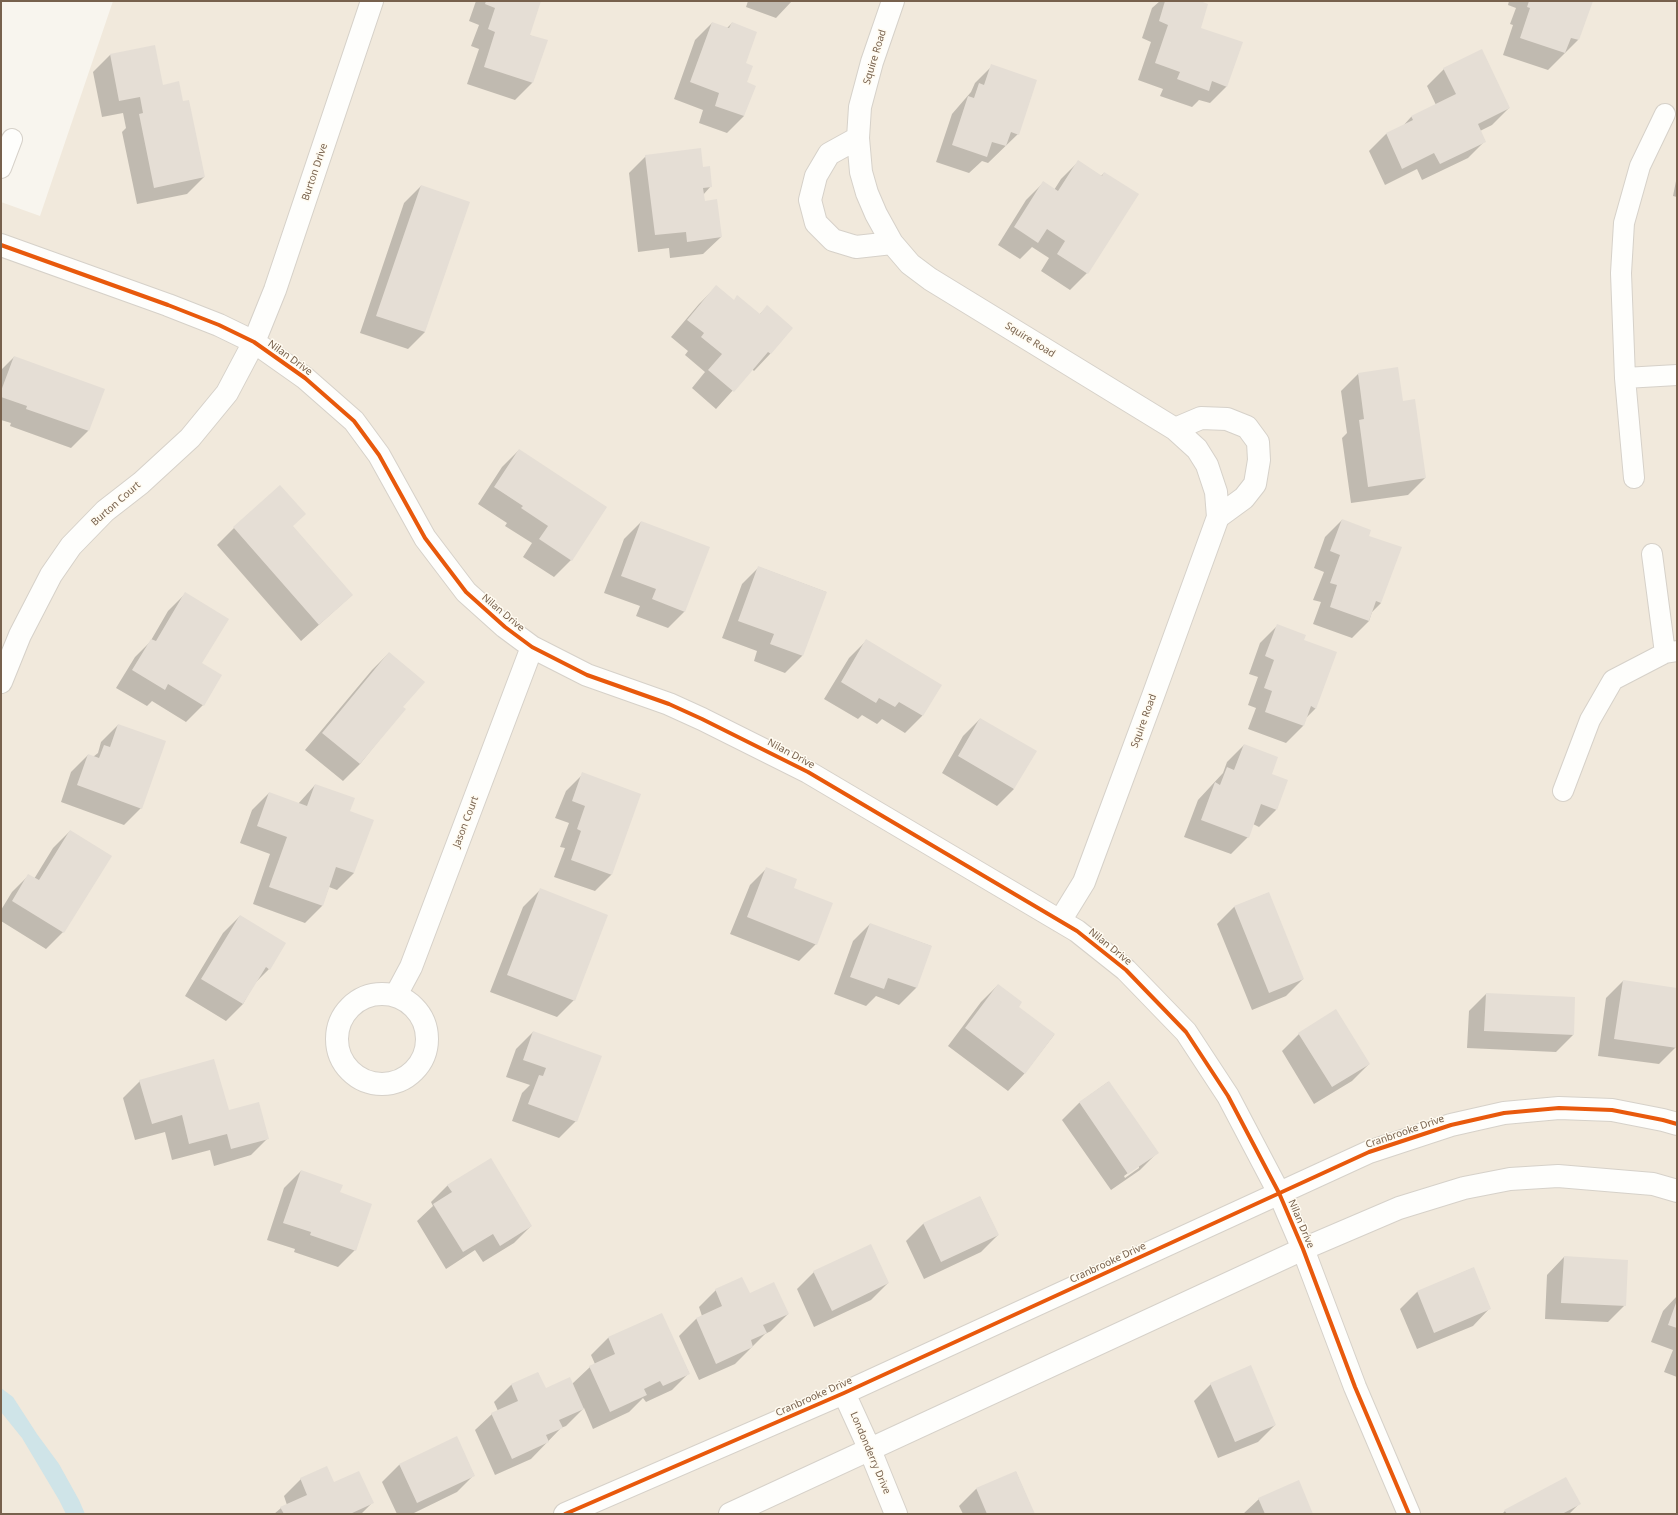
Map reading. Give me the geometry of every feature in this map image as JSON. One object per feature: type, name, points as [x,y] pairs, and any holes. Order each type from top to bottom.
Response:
[{"type":"street","name":"Burton Drive","points":[[254,342],[275,290],[372,1]]},
{"type":"street","name":"Squire Road","points":[[893,1],[872,62],[860,107],[858,138],[861,172],[867,193],[876,214],[892,243],[910,264],[930,279],[1175,429],[1197,449],[1207,465],[1216,492],[1218,517],[1084,882],[1060,921]]},
{"type":"street","points":[[858,138],[829,154],[816,176],[810,200],[816,224],[833,240],[856,247],[892,243]]},
{"type":"street","name":"Nilan Drive","points":[[1,245],[168,305],[219,325],[254,342],[305,378],[354,421],[379,455],[425,538],[466,592],[505,628],[532,647],[587,675],[669,704],[808,772],[1060,921],[1076,931],[1126,970],[1186,1032],[1228,1096],[1279,1193],[1303,1249],[1355,1387],[1409,1514]]},
{"type":"street","name":"Burton Court","points":[[1,682],[20,635],[51,575],[71,546],[105,511],[141,483],[190,438],[227,393],[254,342]]},
{"type":"street","points":[[1175,429],[1201,418],[1227,419],[1247,427],[1258,442],[1260,460],[1255,484],[1244,498],[1218,517]]},
{"type":"street","name":"Jason Court","points":[[396,995],[411,967],[532,647]]},
{"type":"street","points":[[379,993],[396,995],[412,1004],[423,1018],[427,1035],[426,1052],[417,1068],[403,1079],[386,1084],[368,1082],[352,1073],[342,1059],[336,1042],[339,1025],[348,1009],[362,998],[379,993]]},
{"type":"street","name":"Cranbrooke Drive","points":[[565,1514],[844,1393],[1369,1152],[1450,1125],[1504,1113],[1559,1108],[1612,1110],[1677,1124]]},
{"type":"street","points":[[730,1514],[1303,1249],[1399,1208],[1464,1188],[1510,1179],[1558,1176],[1653,1184],[1677,1191]]},
{"type":"street","name":"Londonderry Drive","points":[[844,1393],[870,1450],[896,1514]]},
{"type":"lane","points":[[1634,478],[1625,378],[1621,273],[1624,223],[1640,166],[1665,114]]},
{"type":"lane","points":[[1,168],[12,139]]},
{"type":"lane","points":[[1625,378],[1677,375]]},
{"type":"lane","points":[[1563,791],[1590,720],[1613,680],[1671,652],[1652,554]]},
{"type":"shaded area","points":[[113,1],[1677,1],[1677,1514],[1,1514],[1,202],[40,216]]},
{"type":"shaded area","points":[[1,1388],[13,1397],[59,1464],[85,1514],[66,1514],[22,1438],[1,1412]]},
{"type":"building","points":[[486,1],[541,1],[530,35],[548,40],[533,83],[484,67],[495,32],[488,29],[495,8],[485,4]]},
{"type":"building","points":[[1165,1],[1200,1],[1208,4],[1201,28],[1243,42],[1227,87],[1212,81],[1209,91],[1177,79],[1180,72],[1155,63],[1168,25],[1159,21]]},
{"type":"building","points":[[1529,1],[1593,1],[1579,40],[1571,38],[1565,53],[1520,38],[1530,8],[1527,7]]},
{"type":"building","points":[[712,22],[729,28],[732,22],[757,32],[746,63],[753,66],[747,82],[756,86],[744,116],[715,106],[719,93],[690,82]]},
{"type":"building","points":[[155,45],[163,85],[179,81],[183,101],[189,100],[205,177],[154,188],[139,114],[143,113],[140,97],[119,101],[110,54]]},
{"type":"building","points":[[1482,49],[1510,108],[1478,124],[1486,142],[1440,164],[1434,153],[1402,169],[1386,133],[1413,120],[1411,116],[1456,94],[1443,68]]},
{"type":"building","points":[[991,64],[1037,80],[1019,135],[1011,132],[1006,146],[992,142],[987,157],[952,145],[968,96],[974,98],[979,83],[984,85]]},
{"type":"building","points":[[701,148],[703,167],[710,166],[712,187],[703,188],[705,201],[717,199],[722,237],[687,242],[686,232],[655,235],[645,155]]},
{"type":"building","points":[[1078,160],[1102,176],[1104,172],[1139,194],[1088,274],[1057,254],[1065,241],[1047,229],[1038,243],[1014,227],[1043,181],[1058,191]]},
{"type":"building","points":[[421,185],[470,202],[425,332],[376,316]]},
{"type":"building","points":[[716,285],[734,300],[737,295],[760,314],[767,305],[793,328],[771,354],[768,352],[734,392],[708,370],[722,354],[701,337],[704,333],[687,320]]},
{"type":"building","points":[[14,356],[105,389],[89,431],[26,409],[27,406],[1,397],[1,391]]},
{"type":"building","points":[[1398,367],[1403,401],[1415,399],[1426,478],[1368,487],[1359,420],[1364,419],[1358,373]]},
{"type":"building","points":[[519,449],[607,507],[572,561],[539,539],[548,526],[521,508],[523,506],[494,487]]},
{"type":"building","points":[[280,485],[306,514],[293,526],[353,595],[319,625],[233,527]]},
{"type":"building","points":[[1342,519],[1371,530],[1369,536],[1402,547],[1381,603],[1376,601],[1369,621],[1330,607],[1337,585],[1330,583],[1340,555],[1330,551]]},
{"type":"building","points":[[641,521],[710,547],[685,612],[652,599],[656,589],[621,576]]},
{"type":"building","points":[[758,566],[827,592],[803,656],[770,644],[774,634],[738,621]]},
{"type":"building","points":[[185,592],[229,619],[202,663],[222,675],[204,706],[168,684],[165,690],[132,670],[151,639],[156,641]]},
{"type":"building","points":[[1277,624],[1306,635],[1304,640],[1337,652],[1316,709],[1311,706],[1304,726],[1265,712],[1272,691],[1264,688],[1274,660],[1265,656]]},
{"type":"building","points":[[866,639],[942,685],[923,716],[899,702],[895,707],[879,698],[876,703],[841,682]]},
{"type":"building","points":[[389,652],[425,682],[403,707],[406,709],[360,764],[322,733]]},
{"type":"building","points":[[980,718],[1037,751],[1014,789],[958,756]]},
{"type":"building","points":[[118,724],[166,741],[142,809],[77,785],[88,754],[99,758],[104,745],[110,747]]},
{"type":"building","points":[[1244,744],[1278,757],[1272,774],[1288,780],[1277,810],[1261,804],[1249,838],[1201,820],[1215,782],[1220,785],[1227,767],[1234,770]]},
{"type":"building","points":[[582,772],[641,794],[612,875],[571,860],[581,831],[577,829],[585,806],[572,801]]},
{"type":"building","points":[[315,784],[355,798],[350,811],[374,820],[354,873],[336,867],[323,906],[269,887],[287,837],[257,826],[269,792],[307,806]]},
{"type":"building","points":[[70,830],[112,856],[64,933],[12,901],[28,874],[39,880]]},
{"type":"building","points":[[766,867],[797,879],[794,888],[833,903],[817,945],[747,917]]},
{"type":"building","points":[[540,888],[608,915],[575,1001],[507,975]]},
{"type":"building","points":[[1269,892],[1304,979],[1269,993],[1234,906]]},
{"type":"building","points":[[240,915],[286,943],[270,970],[266,967],[243,1004],[201,979]]},
{"type":"building","points":[[870,923],[932,946],[917,988],[888,978],[884,989],[850,977]]},
{"type":"building","points":[[1623,980],[1677,988],[1677,1048],[1614,1039]]},
{"type":"building","points":[[998,984],[1022,1002],[1019,1007],[1055,1034],[1025,1074],[965,1028]]},
{"type":"building","points":[[1486,993],[1575,997],[1574,1035],[1484,1031]]},
{"type":"building","points":[[1336,1009],[1370,1064],[1332,1087],[1298,1033]]},
{"type":"building","points":[[533,1031],[602,1056],[577,1122],[528,1104],[539,1075],[543,1076],[546,1068],[523,1060]]},
{"type":"building","points":[[214,1059],[229,1110],[259,1102],[269,1139],[231,1149],[227,1134],[189,1144],[182,1115],[152,1124],[139,1080]]},
{"type":"building","points":[[1109,1081],[1159,1153],[1128,1174],[1079,1102]]},
{"type":"building","points":[[491,1158],[532,1226],[500,1246],[493,1234],[463,1252],[433,1204],[452,1192],[447,1185]]},
{"type":"building","points":[[301,1170],[343,1185],[340,1192],[372,1204],[356,1251],[310,1235],[311,1232],[283,1223]]},
{"type":"building","points":[[980,1196],[999,1235],[941,1262],[923,1223]]},
{"type":"building","points":[[871,1244],[889,1283],[832,1311],[813,1271]]},
{"type":"building","points":[[1564,1256],[1628,1260],[1626,1306],[1561,1303]]},
{"type":"building","points":[[1474,1267],[1491,1309],[1434,1333],[1417,1291]]},
{"type":"building","points":[[742,1277],[750,1293],[774,1282],[789,1314],[763,1325],[767,1333],[751,1340],[753,1347],[716,1364],[696,1318],[722,1306],[715,1289]]},
{"type":"building","points":[[1677,1300],[1677,1328],[1668,1325]]},
{"type":"building","points":[[662,1313],[690,1374],[663,1386],[660,1381],[644,1389],[647,1395],[610,1412],[589,1366],[615,1354],[608,1337]]},
{"type":"building","points":[[1251,1365],[1276,1425],[1235,1442],[1210,1383]]},
{"type":"building","points":[[538,1372],[546,1388],[570,1377],[584,1409],[559,1420],[563,1428],[546,1435],[549,1442],[512,1459],[491,1413],[518,1401],[511,1384]]},
{"type":"building","points":[[457,1436],[475,1476],[417,1503],[399,1464]]},
{"type":"building","points":[[327,1466],[334,1482],[359,1471],[374,1503],[350,1514],[284,1514],[280,1507],[307,1495],[300,1478]]},
{"type":"building","points":[[1016,1471],[1035,1514],[987,1514],[976,1488]]},
{"type":"building","points":[[1566,1477],[1581,1504],[1562,1514],[1507,1514],[1504,1510]]},
{"type":"building","points":[[1299,1480],[1313,1514],[1265,1514],[1258,1498]]},
{"type":"cycle path","points":[[1,245],[168,305],[219,325],[254,342],[305,378],[354,421],[379,455],[425,538],[466,592],[505,627],[532,647],[587,675],[669,704],[808,772],[1077,931],[1126,970],[1186,1032],[1228,1096],[1279,1193],[1303,1249],[1355,1387],[1409,1514]]},
{"type":"cycle path","points":[[565,1514],[844,1393],[1369,1152],[1451,1125],[1504,1113],[1559,1108],[1612,1110],[1677,1124]]}]
